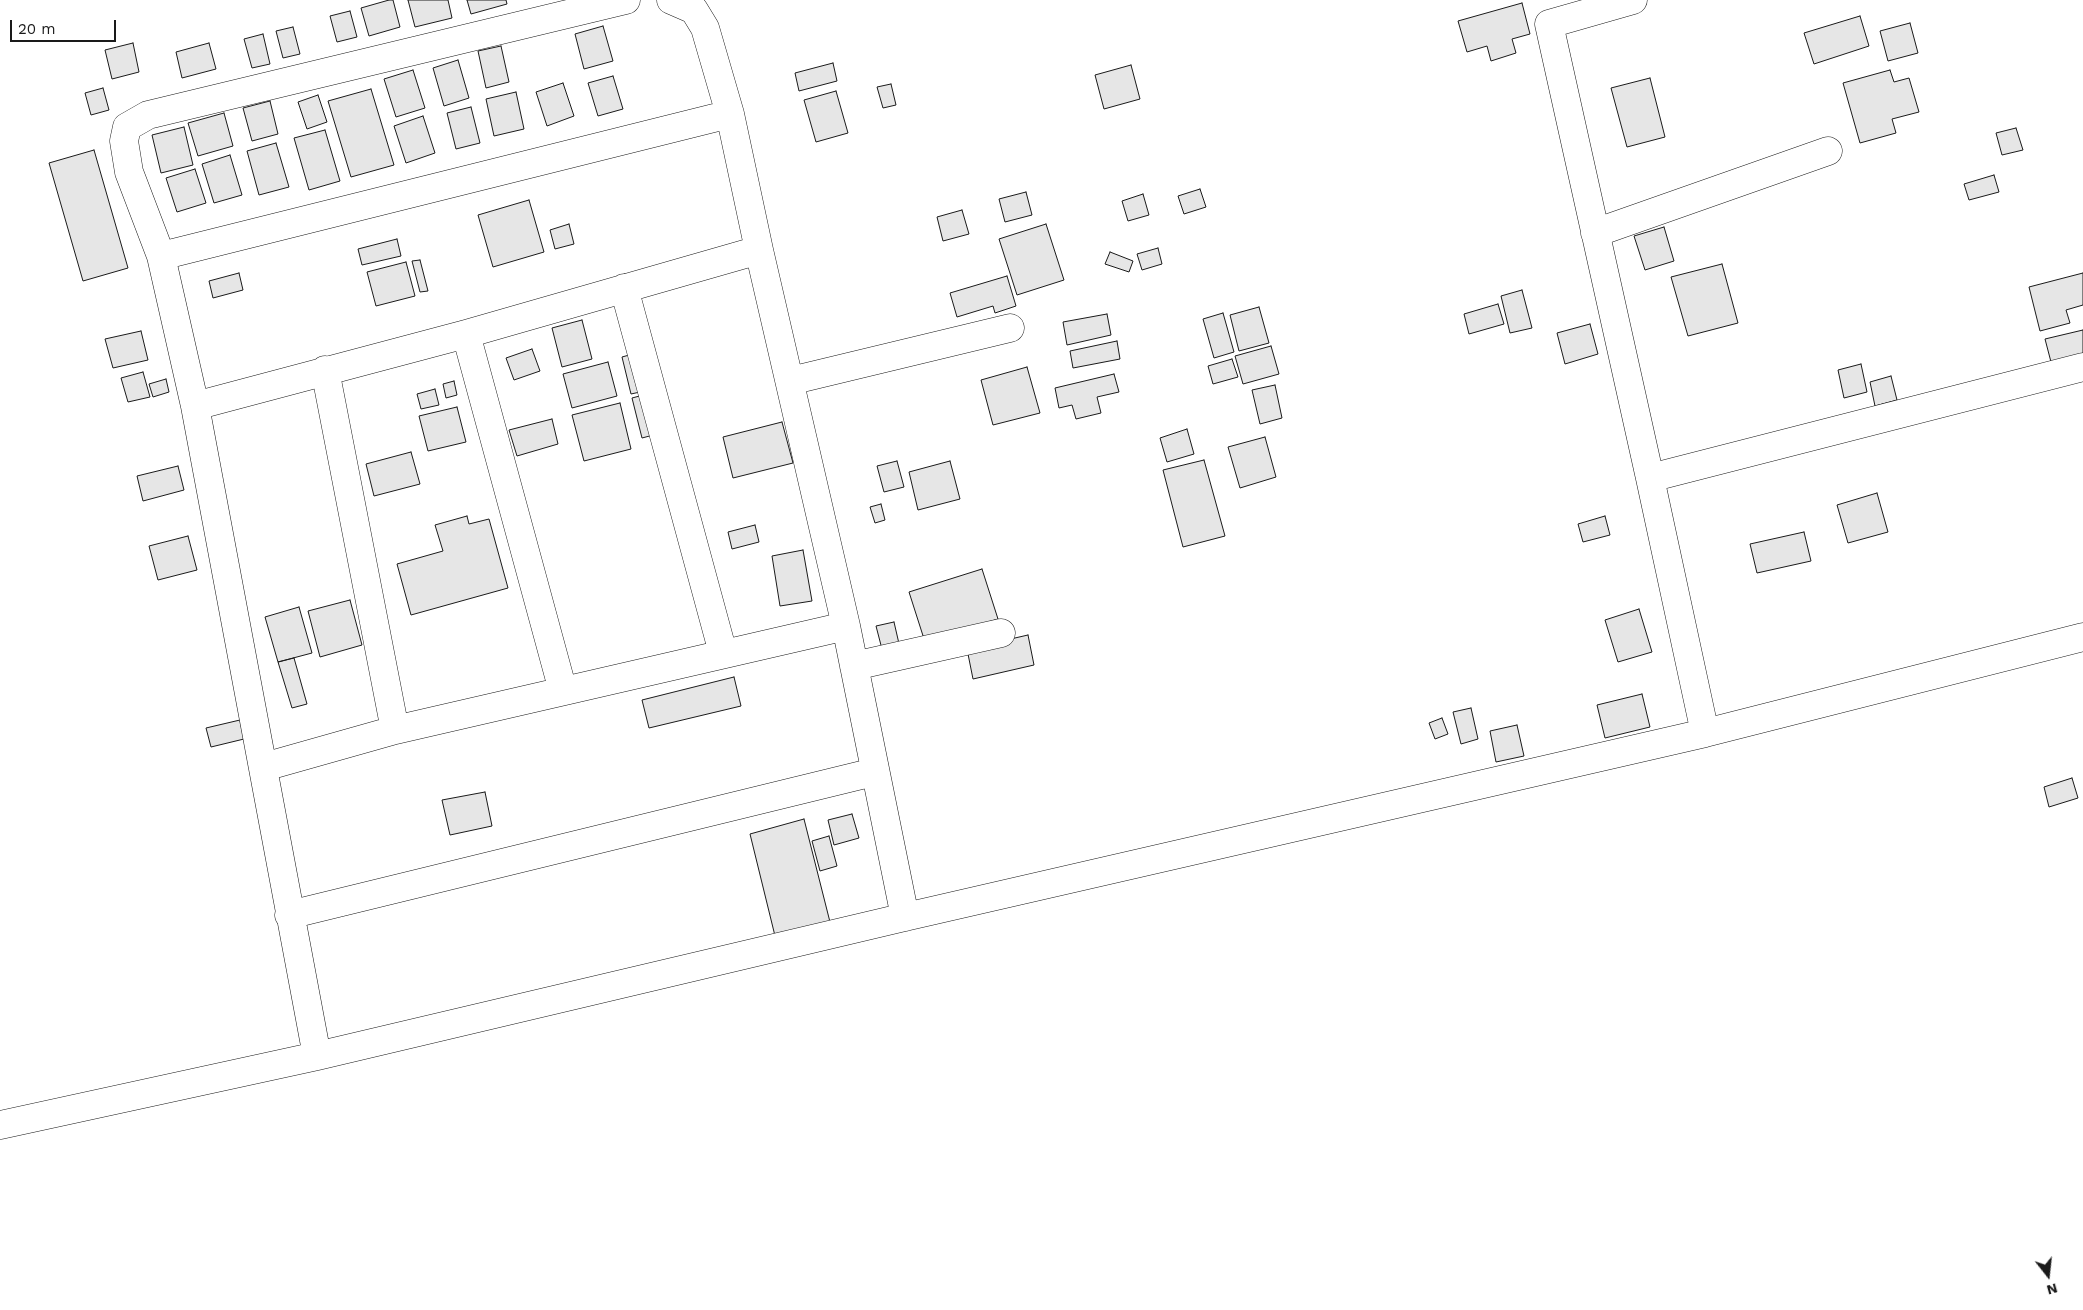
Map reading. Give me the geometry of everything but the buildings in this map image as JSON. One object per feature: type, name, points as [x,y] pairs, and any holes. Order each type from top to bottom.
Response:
[{"type":"street","points":[[317,1056],[195,406],[161,256],[129,172],[124,141],[128,127],[148,115],[626,0]]},
{"type":"street","points":[[671,0],[694,10],[705,28],[730,114],[759,250],[846,626],[874,772],[905,917]]},
{"type":"street","points":[[1633,0],[1549,24],[1705,733]]},
{"type":"street","points":[[161,256],[730,114]]},
{"type":"street","points":[[1595,233],[1828,151]]},
{"type":"street","points":[[195,406],[466,334],[759,250]]},
{"type":"street","points":[[624,288],[723,654]]},
{"type":"street","points":[[790,381],[1010,328]]},
{"type":"street","points":[[466,334],[563,691]]},
{"type":"street","points":[[1650,478],[2083,367]]},
{"type":"street","points":[[325,370],[395,730]]},
{"type":"street","points":[[264,767],[395,730],[846,626]]},
{"type":"street","points":[[854,666],[1001,633]]},
{"type":"street","points":[[0,1125],[317,1056],[905,917],[1705,733],[2083,637]]},
{"type":"street","points":[[290,915],[874,772]]}]
